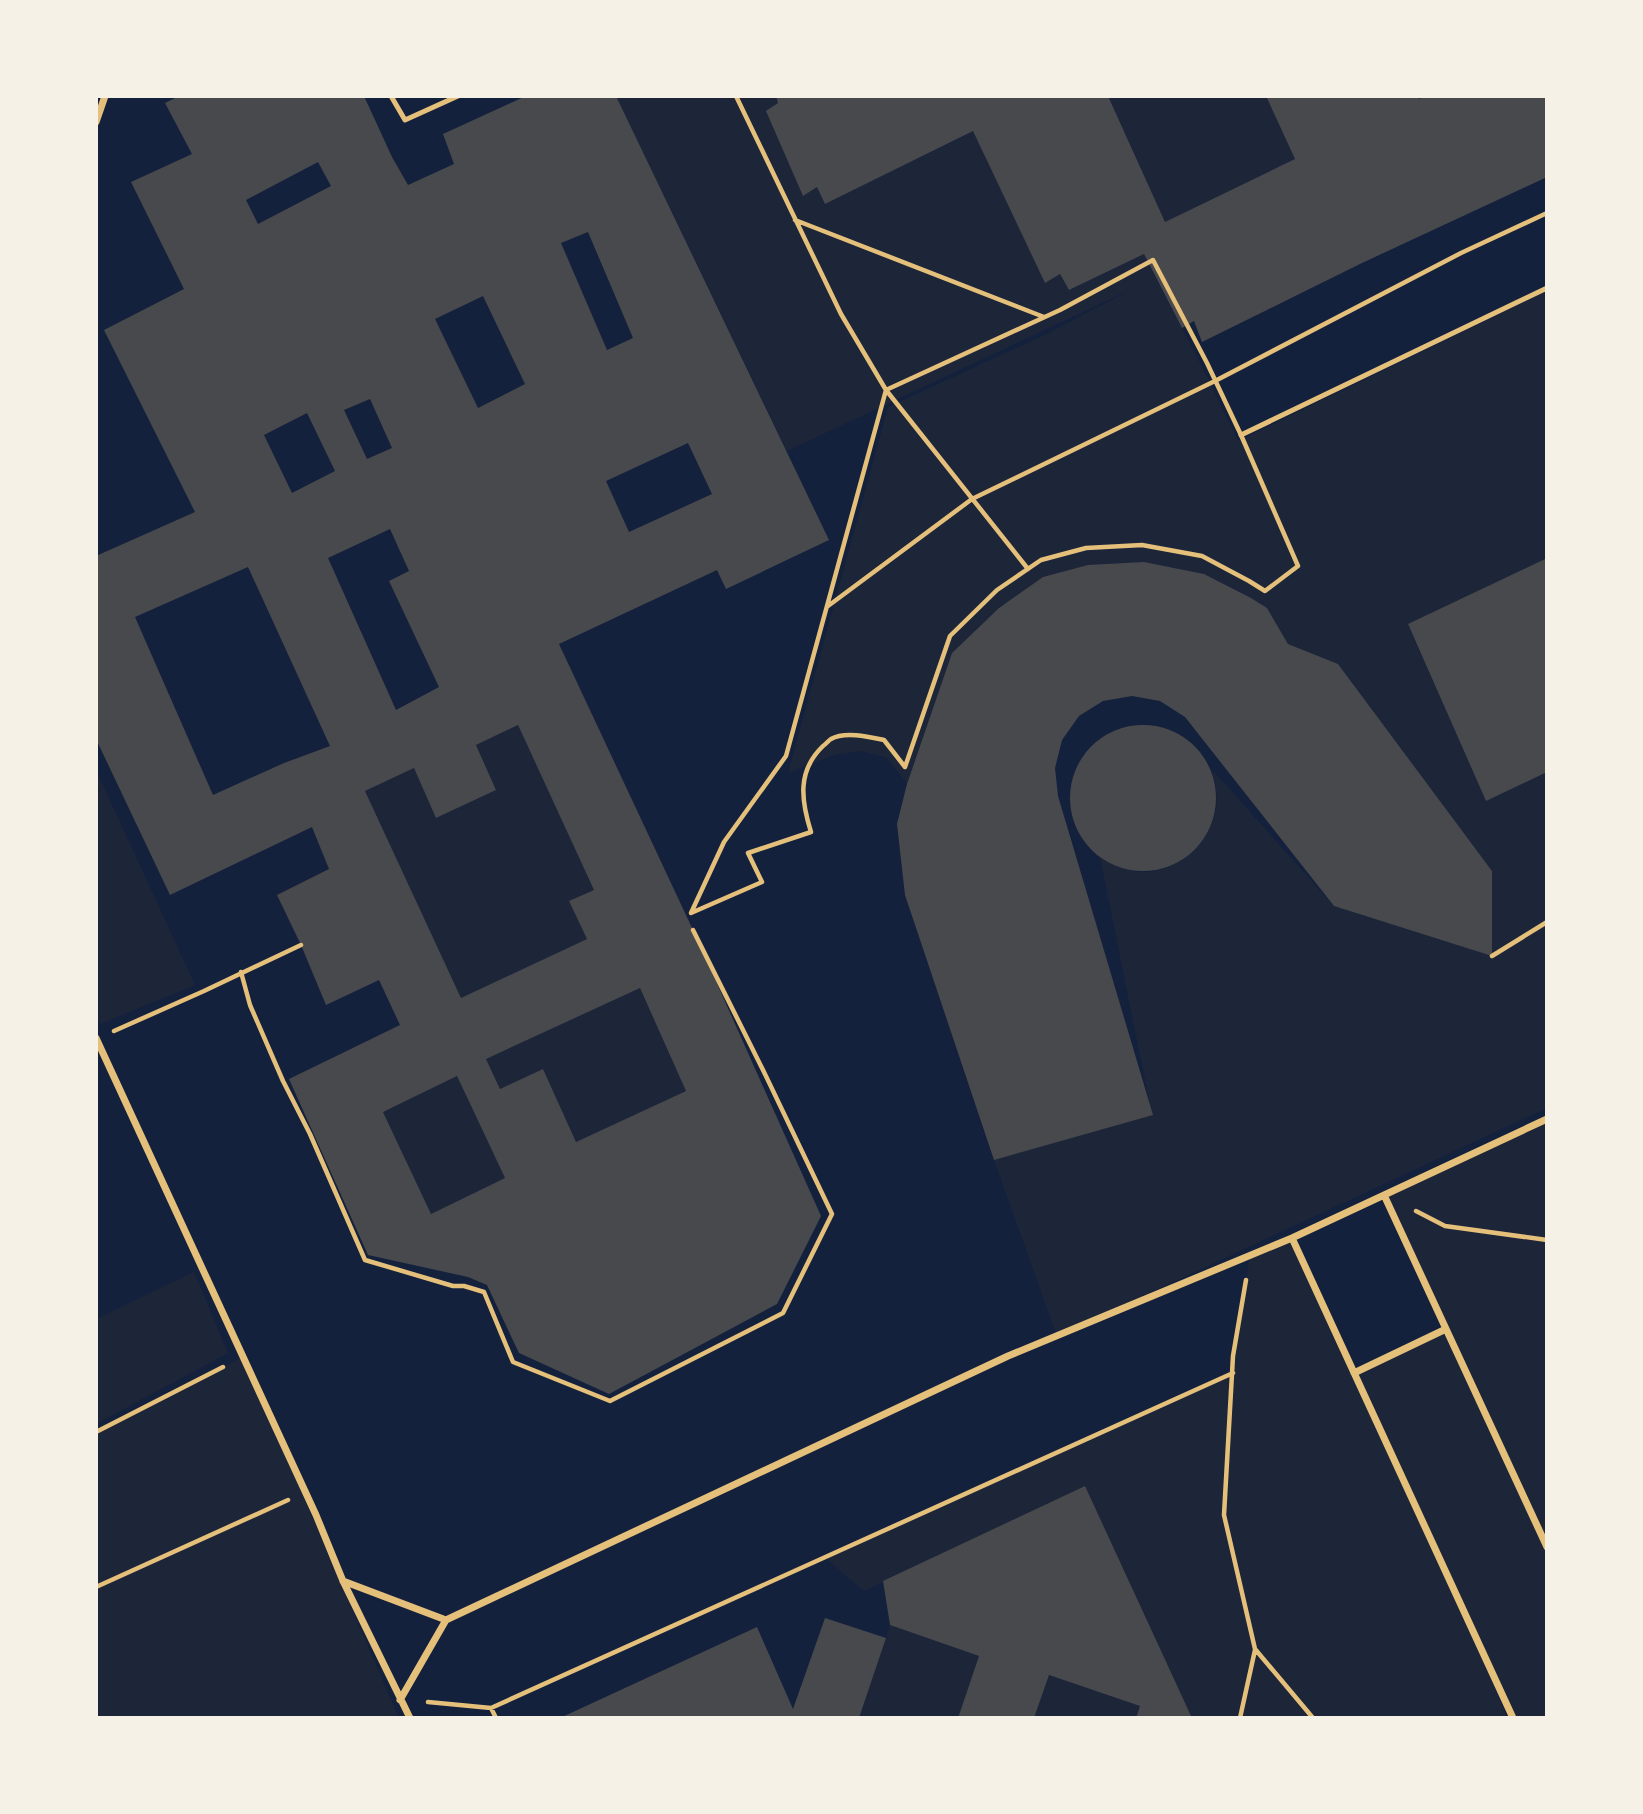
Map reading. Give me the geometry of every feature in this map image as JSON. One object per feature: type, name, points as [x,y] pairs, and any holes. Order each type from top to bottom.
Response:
[{"type":"street","points":[[96,122],[105,96]]},
{"type":"street","points":[[97,1039],[305,1492],[343,1581],[410,1718]]},
{"type":"street","points":[[400,1700],[446,1620],[1008,1356],[1292,1238],[1547,1119]]},
{"type":"street","points":[[1384,1195],[1547,1547]]},
{"type":"street","points":[[1292,1238],[1513,1718]]},
{"type":"street","points":[[1354,1373],[1446,1329]]},
{"type":"street","points":[[343,1581],[446,1620]]},
{"type":"lane","points":[[391,96],[405,120],[458,96]]},
{"type":"lane","points":[[1241,435],[1547,288]]},
{"type":"path","points":[[736,96],[841,314],[886,390],[1028,569]]},
{"type":"path","points":[[827,607],[972,499],[1215,381],[1461,253],[1547,213]]},
{"type":"path","points":[[795,220],[1045,317]]},
{"type":"path","points":[[1153,260],[1241,435],[1297,566],[1265,591],[1202,556],[1142,545],[1086,548],[1041,560],[997,590],[950,636],[905,767],[884,740],[858,734],[832,738],[813,756],[803,782],[805,811],[811,832],[748,853],[762,882],[691,913],[724,842],[786,756],[886,390],[1045,317],[1153,260]]},
{"type":"path","points":[[1492,956],[1547,922]]},
{"type":"path","points":[[241,972],[250,1005],[365,1259],[453,1286],[484,1292],[513,1362],[610,1401],[783,1313],[832,1214],[693,930]]},
{"type":"path","points":[[97,1039],[301,944]]},
{"type":"path","points":[[1384,1195],[1445,1226],[1547,1240]]},
{"type":"path","points":[[1240,1718],[1255,1649],[1224,1515],[1233,1356],[1250,1255]]},
{"type":"path","points":[[96,1432],[243,1357]]},
{"type":"path","points":[[400,1700],[491,1708],[1233,1373]]},
{"type":"path","points":[[96,1587],[305,1492]]},
{"type":"path","points":[[1255,1649],[1313,1718]]},
{"type":"path","points":[[491,1708],[496,1718]]},
{"type":"shaded area","points":[[616,96],[776,96],[825,204],[973,131],[1045,282],[1060,274],[1069,290],[1144,254],[1238,441],[1547,291],[1547,558],[1408,625],[1486,801],[1547,772],[1547,1108],[1057,1336],[994,1160],[1152,1115],[1100,857],[1119,867],[1141,872],[1169,867],[1193,852],[1202,841],[1215,815],[1217,797],[1211,768],[1334,906],[1492,956],[1492,871],[1338,664],[1288,644],[1267,608],[1251,598],[1204,574],[1144,562],[1044,577],[999,608],[952,653],[907,784],[886,757],[860,751],[834,755],[788,773],[888,407],[1047,334],[1132,289],[787,451]]},
{"type":"shaded area","points":[[1108,96],[1266,96],[1295,159],[1165,222]]},
{"type":"shaded area","points":[[518,725],[594,890],[570,901],[587,939],[461,998],[365,791],[414,768],[437,818],[496,790],[476,745]]},
{"type":"shaded area","points":[[96,770],[195,985],[100,1024],[96,1014]]},
{"type":"shaded area","points":[[640,988],[686,1091],[576,1142],[543,1069],[500,1089],[486,1059]]},
{"type":"shaded area","points":[[457,1076],[505,1178],[431,1214],[383,1112]]},
{"type":"shaded area","points":[[1547,1122],[1547,1718],[1514,1718],[1477,1642],[1507,1718],[1192,1718],[1085,1487],[864,1591],[824,1557],[1233,1373],[1250,1255],[1292,1238],[1354,1373],[1446,1330],[1384,1195]]},
{"type":"shaded area","points":[[194,1272],[228,1353],[96,1424],[96,1319]]},
{"type":"shaded area","points":[[243,1357],[399,1718],[96,1718],[96,1430]]},
{"type":"shaded area","points":[[890,1625],[979,1656],[958,1718],[859,1718]]},
{"type":"shaded area","points":[[1049,1675],[1140,1706],[1136,1718],[1034,1718]]},
{"type":"building","points":[[179,96],[364,96],[408,185],[454,164],[443,134],[526,96],[616,96],[829,540],[726,589],[717,570],[559,644],[693,930],[821,1216],[777,1304],[609,1394],[519,1353],[487,1285],[468,1277],[368,1255],[289,1079],[400,1025],[379,980],[326,1005],[277,895],[329,869],[312,827],[170,895],[96,739],[96,556],[195,512],[104,330],[184,289],[131,182],[192,154],[165,103]],"holes":[[[318,162],[331,186],[258,224],[246,200]],[[588,232],[633,338],[607,350],[561,243]],[[483,296],[525,384],[478,408],[435,319]],[[370,399],[392,448],[367,459],[344,410]],[[307,413],[335,471],[292,493],[264,435]],[[688,443],[712,494],[629,532],[606,481]],[[390,529],[409,571],[389,581],[439,687],[396,710],[328,558]],[[248,567],[330,746],[213,795],[135,617]],[[518,725],[594,890],[569,901],[587,939],[461,998],[365,791],[414,768],[436,818],[496,790],[476,745]],[[640,988],[686,1091],[576,1142],[543,1069],[500,1089],[486,1059]],[[457,1076],[505,1178],[431,1214],[383,1112]]]},
{"type":"building","points":[[776,96],[1108,96],[1165,222],[1295,159],[1266,96],[1418,96],[1419,99],[1425,96],[1547,96],[1547,177],[1362,263],[1202,342],[1194,321],[1182,328],[1144,254],[1069,290],[1060,274],[1045,283],[973,131],[825,204],[817,187],[803,196],[766,111],[778,103]]},
{"type":"building","points":[[1547,558],[1547,772],[1486,801],[1408,624]]},
{"type":"building","points":[[1144,562],[1204,574],[1251,598],[1267,608],[1288,644],[1338,664],[1492,871],[1492,956],[1334,906],[1185,717],[1160,701],[1132,696],[1103,701],[1079,716],[1062,740],[1055,768],[1058,796],[1153,1115],[994,1160],[905,895],[897,824],[907,784],[952,653],[999,608],[1043,577],[1088,565]]},
{"type":"building","points":[[1143,725],[1171,731],[1195,746],[1210,770],[1216,798],[1210,826],[1195,850],[1171,865],[1143,871],[1115,865],[1091,850],[1076,826],[1070,798],[1076,770],[1091,746],[1115,731]]},
{"type":"building","points":[[1085,1486],[1192,1718],[1136,1718],[1140,1706],[1049,1675],[1034,1718],[958,1718],[979,1656],[890,1625],[883,1581]]},
{"type":"building","points":[[825,1618],[886,1638],[859,1718],[560,1718],[757,1627],[793,1709]]}]
